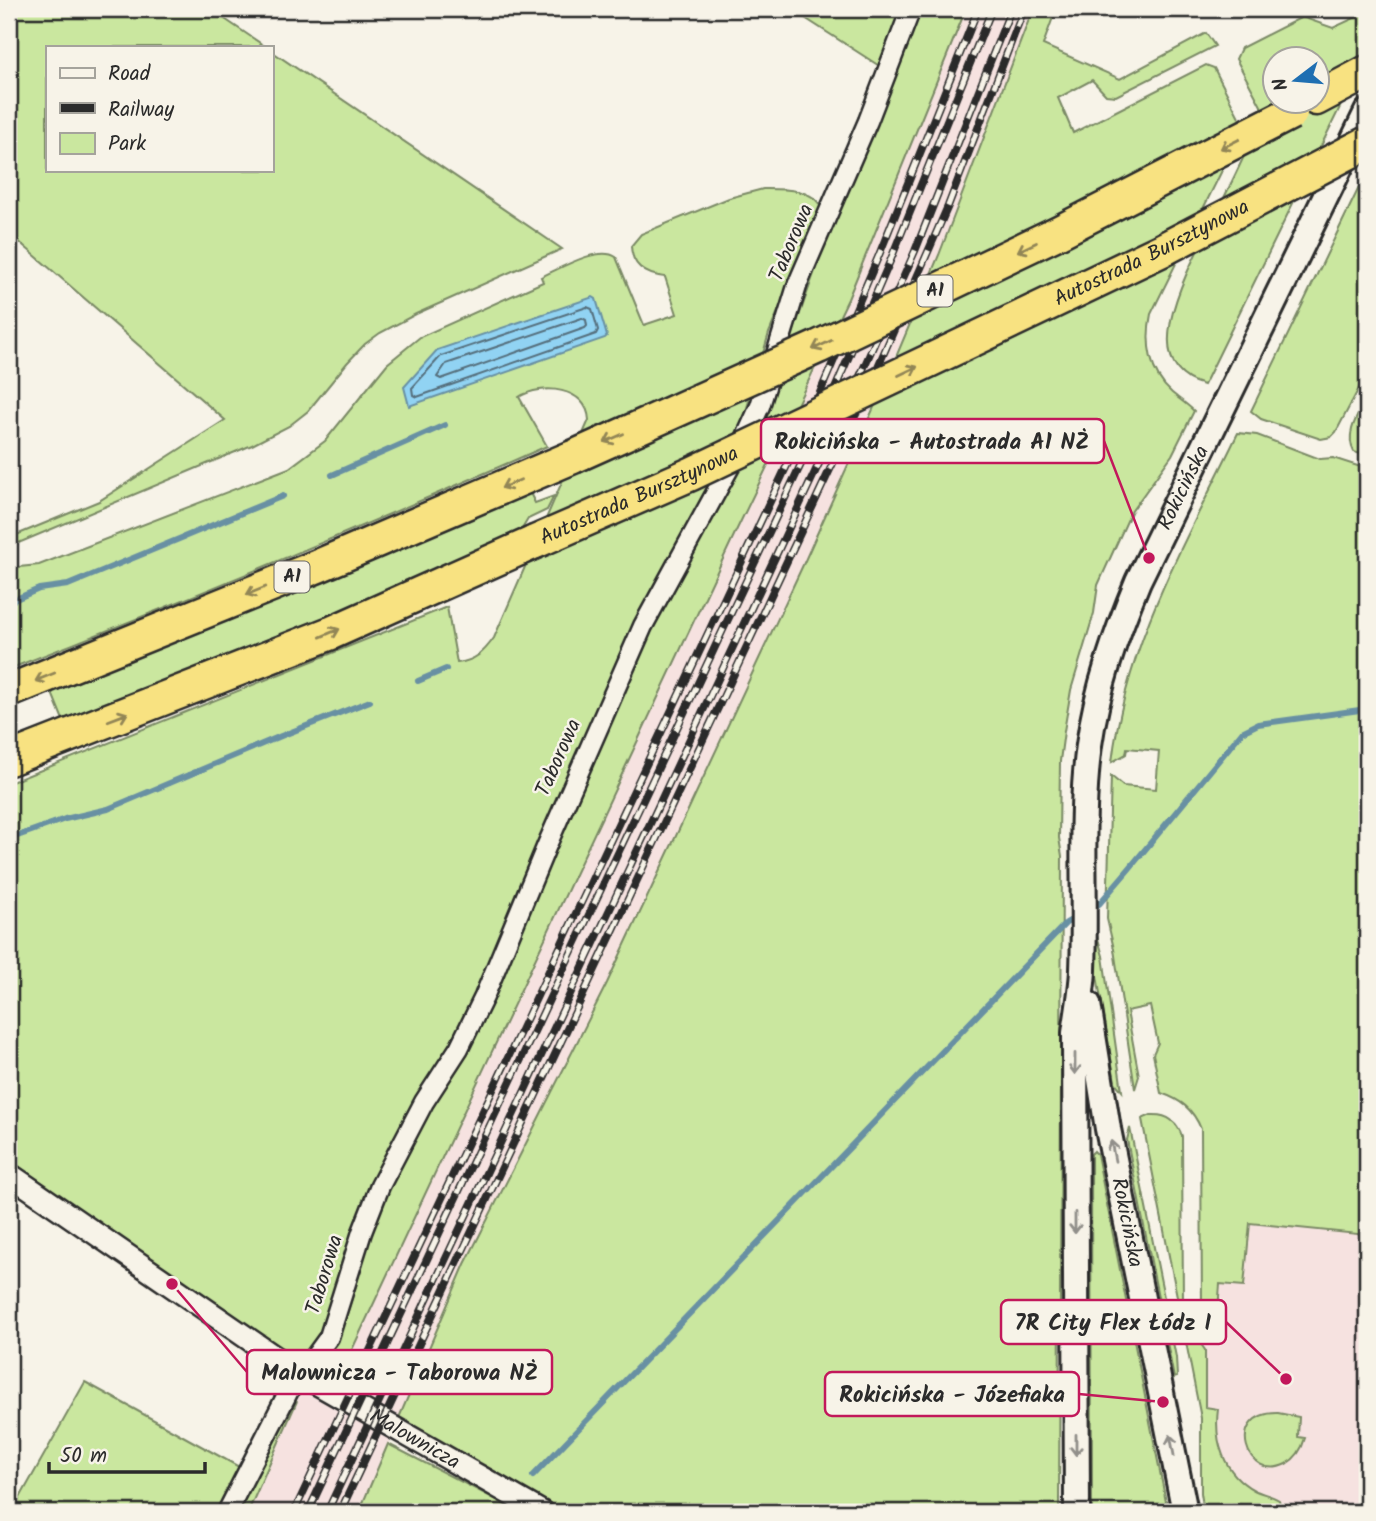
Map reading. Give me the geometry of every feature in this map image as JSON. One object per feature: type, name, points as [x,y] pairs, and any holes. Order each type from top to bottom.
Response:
[{"type":"highway","name":"A1","points":[[1330,92],[1367,72]]},
{"type":"highway","name":"A1","points":[[9,691],[318,566],[573,457],[818,347],[1059,232],[1283,116]]},
{"type":"highway","name":"Autostrada Bursztynowa","points":[[9,759],[331,633],[691,474],[1150,256],[1367,143]]},
{"type":"main road","name":"Rokicińska","points":[[1077,1512],[1076,1033],[1083,972],[1084,807],[1089,743],[1117,631],[1149,558],[1367,112]]},
{"type":"main road","name":"Rokicińska","points":[[1083,972],[1108,1129],[1185,1512]]},
{"type":"street","name":"Taborowa","points":[[227,1512],[298,1373],[330,1337],[362,1232],[380,1186],[424,1102],[459,1048],[484,997],[643,626],[760,406],[798,283],[868,121],[911,9]]},
{"type":"street","name":"Malownicza","points":[[9,1174],[298,1373],[542,1512]]},
{"type":"shaded area","points":[[966,9],[1033,9],[939,255],[803,565],[607,983],[465,1264],[359,1512],[248,1512],[297,1401],[315,1370],[336,1384],[848,299]]},
{"type":"shaded area","points":[[1204,1201],[1367,1216],[1367,1512],[1206,1512]]},
{"type":"green space","points":[[9,9],[210,9],[265,46],[46,46],[46,172],[273,172],[273,52],[562,249],[416,314],[380,333],[347,363],[308,411],[289,426],[252,445],[9,547],[9,538],[99,501],[225,420],[9,233]]},
{"type":"green space","points":[[791,9],[903,9],[881,67]]},
{"type":"green space","points":[[918,9],[966,9],[848,299],[737,529],[336,1384],[315,1370],[327,1355],[344,1320],[390,1184],[542,877],[654,621],[727,490],[763,418],[822,251]]},
{"type":"green space","points":[[1033,9],[1056,9],[1043,45],[1120,79],[1206,33],[1215,46],[1116,96],[1106,95],[1092,80],[1058,98],[1073,133],[1206,65],[1214,68],[1242,123],[1242,130],[1151,314],[1149,346],[1154,367],[1164,385],[1194,411],[1172,455],[1131,512],[1098,585],[1094,613],[1071,690],[1060,761],[1059,838],[1062,856],[1059,1512],[566,1512],[548,1505],[398,1420],[465,1264],[607,983],[803,565],[939,255]]},
{"type":"green space","points":[[1367,12],[1367,52],[1204,385],[1182,374],[1171,356],[1169,334],[1183,282],[1261,116],[1330,116],[1330,46],[1260,46],[1260,104],[1236,59],[1241,48],[1302,17],[1333,28]]},
{"type":"green space","points":[[1367,171],[1367,373],[1336,432],[1331,437],[1321,439],[1261,419],[1251,411]]},
{"type":"green space","points":[[763,189],[805,193],[817,201],[821,208],[769,333],[741,428],[638,617],[468,1018],[372,1182],[321,1337],[302,1362],[9,1164],[9,783],[447,607],[457,663],[478,655],[494,638],[589,420],[586,409],[572,395],[551,389],[519,397],[547,446],[144,616],[9,669],[9,568],[39,565],[289,468],[325,441],[387,364],[420,337],[543,282],[541,277],[579,260],[600,254],[616,257],[644,325],[677,314],[665,277],[641,269],[634,259],[631,246],[641,234],[729,198]]},
{"type":"green space","points":[[1367,397],[1367,456],[1354,452],[1351,438],[1354,424]]},
{"type":"green space","points":[[1238,433],[1257,435],[1320,459],[1333,458],[1367,469],[1367,1235],[1250,1223],[1244,1286],[1220,1284],[1218,1311],[1213,1316],[1205,1315],[1202,1311],[1201,1129],[1186,1106],[1161,1093],[1153,1054],[1158,1043],[1150,1006],[1127,1011],[1139,1076],[1135,1089],[1107,919],[1111,776],[1123,786],[1156,789],[1159,751],[1127,748],[1126,754],[1112,762],[1120,717],[1131,674],[1161,592]]},
{"type":"green space","points":[[529,491],[535,503],[554,496],[547,510],[528,519],[516,539],[65,725],[50,688]]},
{"type":"green space","points":[[1094,925],[1103,956],[1122,1091],[1115,1082],[1094,958]]},
{"type":"green space","points":[[1151,1115],[1170,1120],[1182,1136],[1183,1307],[1187,1323],[1205,1350],[1205,1407],[1218,1409],[1219,1444],[1235,1475],[1254,1490],[1279,1500],[1282,1512],[1278,1512],[1278,1508],[1233,1504],[1232,1512],[1204,1512],[1201,1493],[1201,1418],[1142,1119]]},
{"type":"green space","points":[[1130,1128],[1176,1357],[1177,1377],[1174,1378],[1127,1140]]},
{"type":"green space","points":[[1094,1151],[1097,1154],[1168,1512],[1092,1512],[1091,1154]]},
{"type":"green space","points":[[85,1382],[241,1468],[220,1512],[12,1512]]},
{"type":"green space","points":[[297,1401],[248,1512],[235,1512],[285,1412]]},
{"type":"green space","points":[[1278,1413],[1299,1417],[1298,1437],[1305,1438],[1293,1459],[1272,1468],[1260,1464],[1252,1456],[1247,1446],[1246,1434],[1251,1423],[1261,1416]]},
{"type":"green space","points":[[388,1444],[520,1512],[359,1512]]},
{"type":"water","points":[[593,297],[596,299],[607,336],[605,338],[409,406],[404,387],[437,350]]},
{"type":"waterway","points":[[332,475],[445,425]]},
{"type":"waterway","points":[[9,602],[39,589],[68,585],[283,496]]},
{"type":"waterway","points":[[418,681],[446,669]]},
{"type":"waterway","points":[[9,839],[65,819],[108,809],[370,701]]},
{"type":"waterway","points":[[1091,909],[1099,904],[1129,869],[1242,732],[1258,724],[1367,709]]},
{"type":"waterway","points":[[533,1476],[1066,923],[1078,916]]},
{"type":"railway","points":[[294,1512],[807,423],[879,255],[978,9]]},
{"type":"railway","points":[[308,1512],[818,428],[891,259],[992,9]]},
{"type":"railway","points":[[327,1512],[861,374],[915,251],[1011,9]]},
{"type":"railway","points":[[340,1512],[873,378],[948,206],[1024,9]]},
{"type":"place","name":"Rokicińska - Autostrada A1 NŻ","points":[[1149,558]]},
{"type":"place","name":"Malownicza - Taborowa NŻ","points":[[172,1284]]},
{"type":"place","name":"7R City Flex Łódz I","points":[[1286,1379]]},
{"type":"place","name":"Rokicińska - Józefiaka","points":[[1163,1402]]}]
